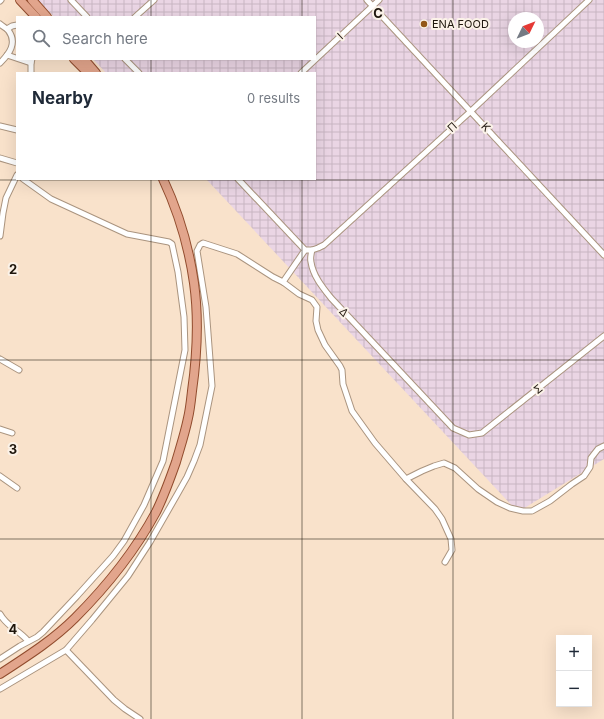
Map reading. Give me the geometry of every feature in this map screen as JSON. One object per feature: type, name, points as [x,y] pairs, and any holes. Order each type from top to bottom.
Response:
[{"type":"main road","points":[[20,0],[35,16]]},
{"type":"main road","points":[[32,0],[46,16]]},
{"type":"main road","points":[[75,60],[87,72]]},
{"type":"main road","points":[[85,60],[95,72]]},
{"type":"main road","points":[[0,674],[51,639],[75,619],[97,595],[140,539],[156,511],[169,482],[180,449],[188,418],[195,368],[197,318],[194,283],[186,242],[163,180]]},
{"type":"street","points":[[71,0],[86,16]]},
{"type":"street","points":[[136,16],[154,0]]},
{"type":"street","name":"Κ","points":[[367,0],[471,110],[604,255]]},
{"type":"street","name":"Ι","points":[[316,59],[380,0]]},
{"type":"street","name":"Π","points":[[312,250],[324,245],[589,0]]},
{"type":"street","points":[[0,24],[7,29],[12,43],[7,55],[0,63]]},
{"type":"street","points":[[7,29],[16,25]]},
{"type":"street","points":[[7,55],[16,57]]},
{"type":"street","points":[[126,60],[137,72]]},
{"type":"street","name":"Ι","points":[[302,72],[315,60]]},
{"type":"street","points":[[32,61],[32,72]]},
{"type":"street","points":[[0,126],[16,130]]},
{"type":"street","points":[[0,158],[16,163]]},
{"type":"street","points":[[0,236],[6,198],[16,177]]},
{"type":"street","points":[[0,659],[43,632],[113,556],[132,528],[144,505],[162,461],[185,350],[184,317],[178,272],[172,244],[169,242],[127,234],[50,199],[24,180]]},
{"type":"street","points":[[239,180],[305,250],[312,250]]},
{"type":"street","points":[[0,689],[66,650],[128,576],[150,542],[187,477],[200,444],[212,386],[206,307],[197,251],[200,245],[204,243],[237,254],[315,303],[317,307],[316,321],[318,330],[325,345],[342,370],[343,384],[352,411],[375,443],[406,480],[435,509],[442,519],[451,539],[452,550],[445,562]]},
{"type":"street","points":[[283,282],[305,250]]},
{"type":"street","name":"Δ","points":[[312,250],[311,262],[314,274],[322,287],[453,428],[469,435]]},
{"type":"street","name":"Σ","points":[[469,435],[482,433],[604,336]]},
{"type":"street","points":[[0,359],[19,370]]},
{"type":"street","points":[[0,429],[12,433]]},
{"type":"street","points":[[406,480],[422,471],[444,463],[456,468],[478,489],[497,502],[510,508],[523,511],[532,511],[550,501],[584,476],[590,467],[591,458],[598,449],[604,446]]},
{"type":"street","points":[[0,476],[17,488]]},
{"type":"street","points":[[0,614],[4,621],[23,635],[28,642]]},
{"type":"street","points":[[66,650],[114,700],[140,719]]},
{"type":"shaded area","points":[[38,0],[604,0],[604,459],[518,512],[207,180],[316,180],[316,72],[105,72],[94,60],[316,60],[316,16],[53,16]]},
{"type":"place","name":"ENA FOOD","points":[[424,24]]}]
